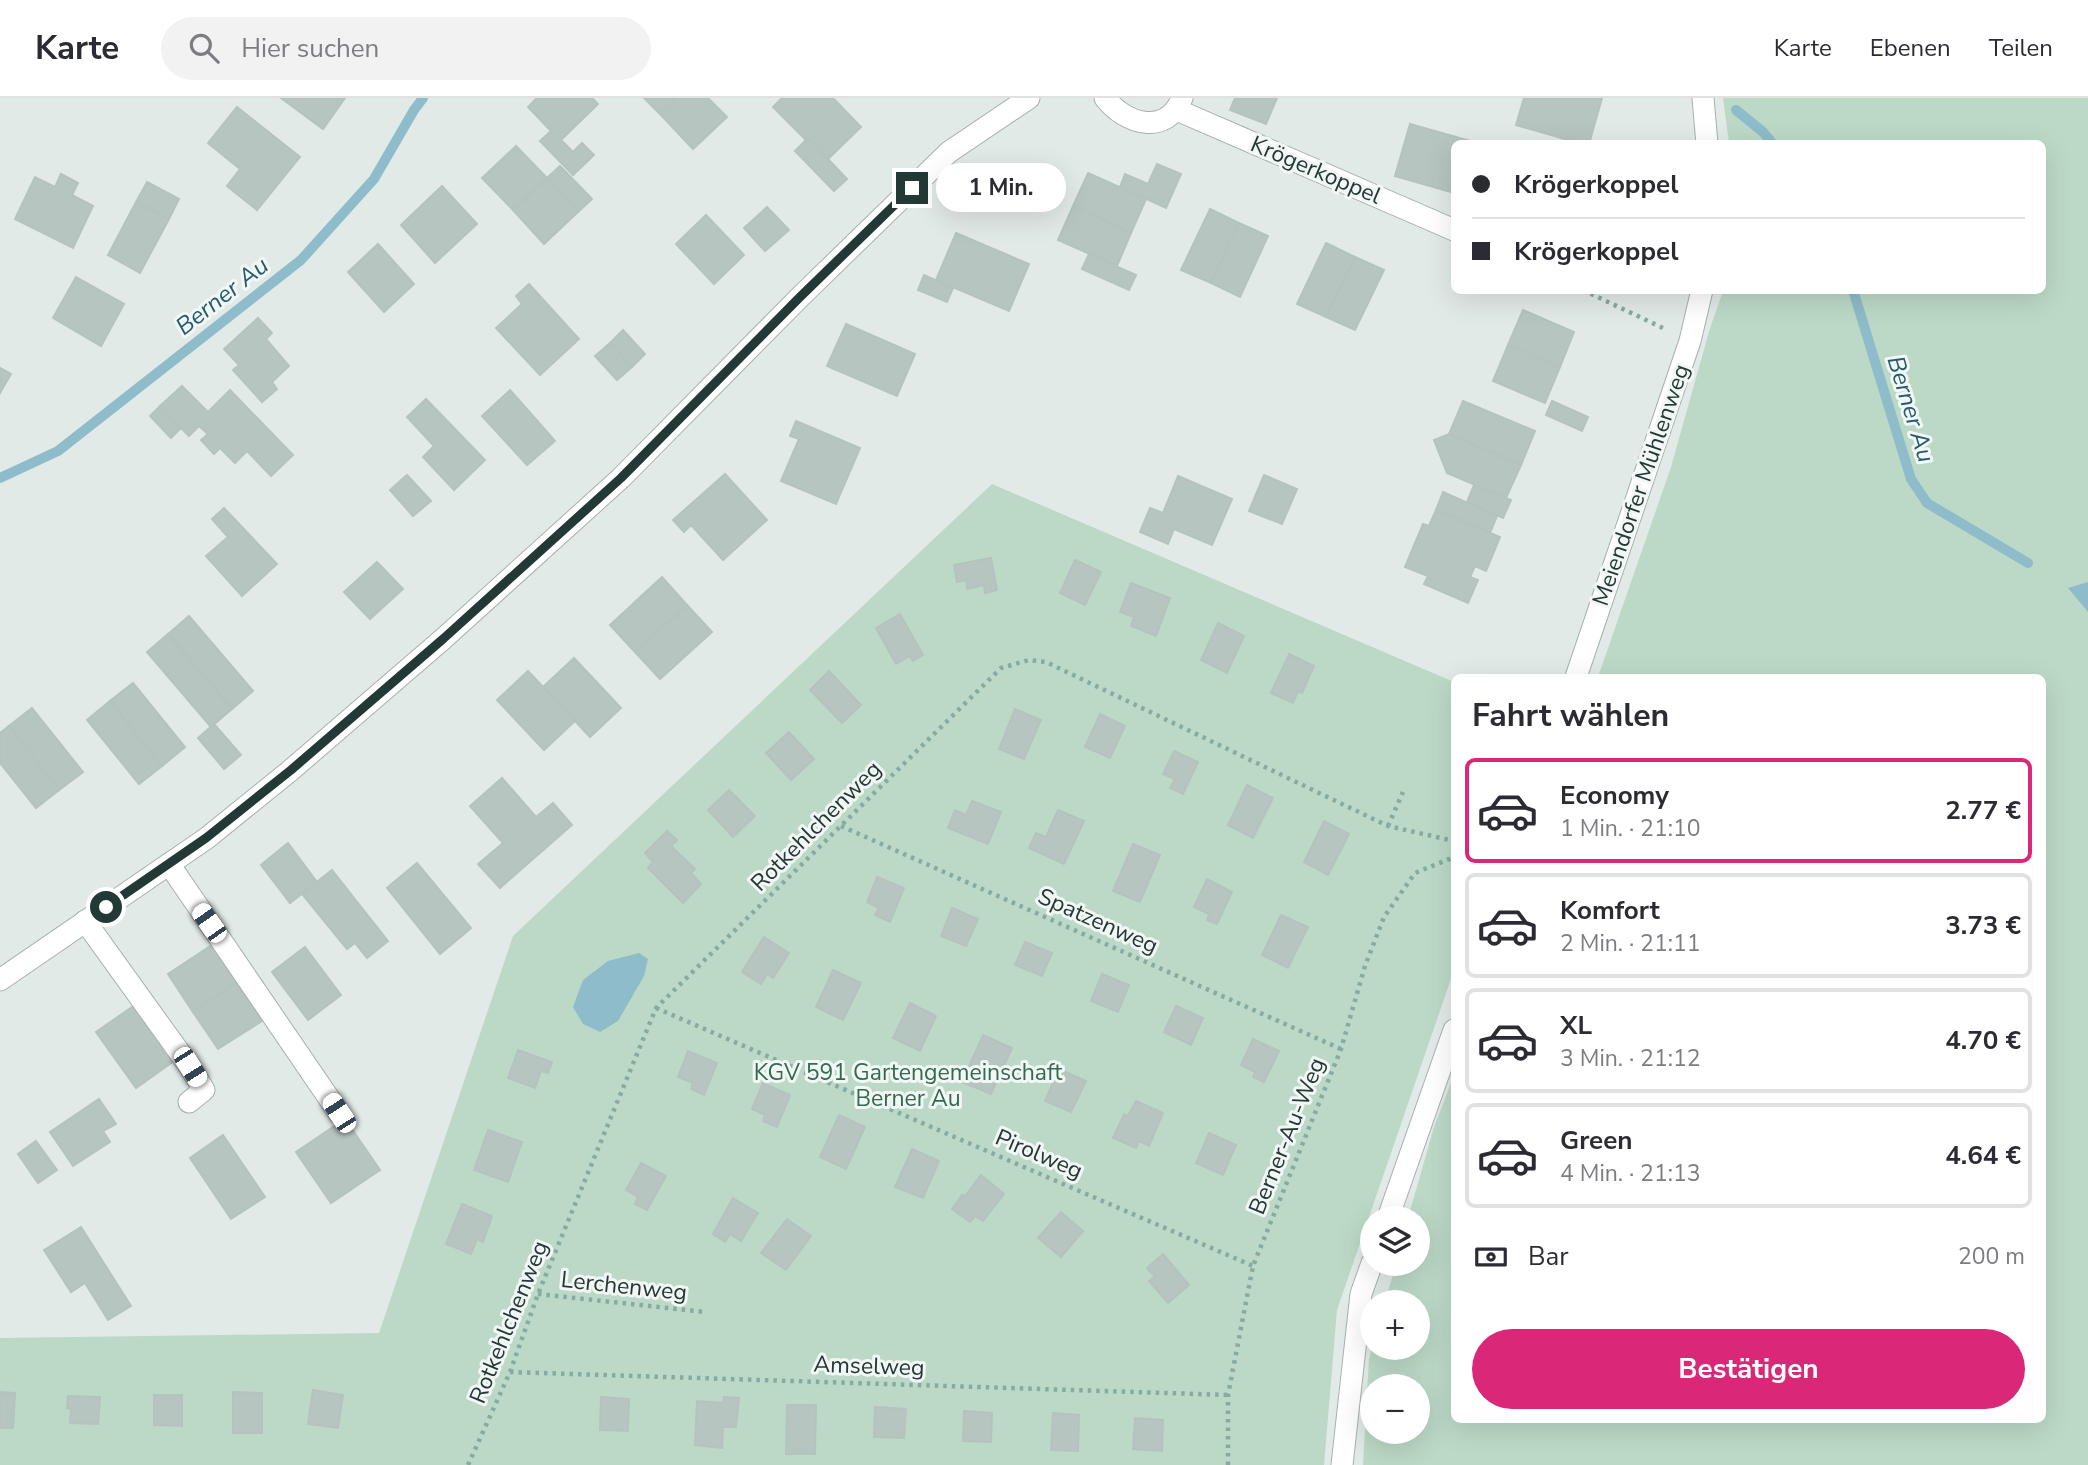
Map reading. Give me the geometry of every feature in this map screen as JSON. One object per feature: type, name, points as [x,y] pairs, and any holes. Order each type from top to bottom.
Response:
[{"type":"street","points":[[0,980],[206,838],[291,770],[443,639],[621,478],[800,297],[949,152],[1029,98]]},
{"type":"street","name":"Krögerkoppel","points":[[1105,98],[1113,108],[1136,121],[1161,122],[1179,104],[1451,229]]},
{"type":"street","points":[[1703,98],[1707,140]]},
{"type":"street","name":"Meiendorfer Mühlenweg","points":[[1577,674],[1690,341],[1701,294]]},
{"type":"street","points":[[169,864],[339,1113]]},
{"type":"street","points":[[85,921],[205,1090],[189,1102]]},
{"type":"street","points":[[1392,1206],[1451,1039]]},
{"type":"street","points":[[1342,1465],[1361,1294],[1367,1276]]},
{"type":"path","points":[[1591,294],[1690,341]]},
{"type":"path","name":"Rotkehlchenweg","points":[[467,1465],[510,1372],[538,1294],[656,1008],[1001,668],[1029,660],[1046,662],[1388,826],[1451,840]]},
{"type":"path","points":[[1388,826],[1403,792]]},
{"type":"path","name":"Spatzenweg","points":[[841,826],[1341,1049]]},
{"type":"path","name":"Berner-Au-Weg","points":[[1228,1465],[1228,1395],[1253,1266],[1341,1049],[1364,966],[1384,917],[1415,873],[1451,858]]},
{"type":"path","name":"Pirolweg","points":[[656,1008],[1253,1266]]},
{"type":"path","name":"Lerchenweg","points":[[538,1294],[705,1312]]},
{"type":"path","name":"Amselweg","points":[[510,1372],[1228,1395]]},
{"type":"green space","points":[[1723,98],[2088,98],[2088,1465],[1363,1465],[1364,1444],[1430,1444],[1430,1374],[1368,1374],[1369,1360],[1430,1360],[1430,1290],[1388,1290],[1393,1276],[1430,1276],[1430,1206],[1411,1206],[1434,1127],[1451,1083],[1451,1423],[2046,1423],[2046,674],[1599,674],[1671,467],[1722,294],[2046,294],[2046,140],[1729,140]]},
{"type":"green space","name":"KGV 591 Gartengemeinschaft Berner Au","points":[[992,484],[1451,681],[1451,979],[1373,1206],[1360,1206],[1360,1243],[1337,1310],[1324,1465],[0,1465],[0,1338],[379,1333],[513,936]]},
{"type":"water","points":[[2088,582],[2088,612],[2068,588]]},
{"type":"water","points":[[639,953],[648,959],[644,976],[618,1021],[600,1032],[583,1024],[573,1007],[583,980],[608,961]]},
{"type":"building","points":[[281,98],[345,98],[323,129]]},
{"type":"building","points":[[537,98],[592,98],[598,104],[561,140],[573,152],[582,143],[594,155],[573,175],[540,141],[551,131],[528,107]]},
{"type":"building","points":[[644,98],[676,98],[660,114]]},
{"type":"building","points":[[676,98],[708,98],[727,117],[693,149],[660,114]]},
{"type":"building","points":[[782,98],[833,98],[861,127],[828,159],[773,107]]},
{"type":"building","points":[[1235,98],[1277,98],[1266,124],[1230,110]]},
{"type":"building","points":[[1524,98],[1602,98],[1590,140],[1568,140],[1516,125]]},
{"type":"building","points":[[237,107],[300,157],[257,210],[227,186],[240,169],[208,143]]},
{"type":"building","points":[[1410,124],[1467,140],[1451,140],[1451,192],[1395,176]]},
{"type":"building","points":[[808,138],[847,179],[834,191],[795,151]]},
{"type":"building","points":[[516,146],[547,178],[513,210],[482,178]]},
{"type":"building","points":[[1157,164],[1181,174],[1166,208],[1120,187],[1125,174],[1148,184]]},
{"type":"building","points":[[560,166],[592,199],[578,212],[547,178]]},
{"type":"building","points":[[1088,173],[1146,199],[1131,233],[1073,206]]},
{"type":"building","points":[[61,174],[78,183],[72,195],[93,206],[73,248],[15,219],[35,177],[55,187]]},
{"type":"building","points":[[547,178],[578,212],[544,244],[513,210]]},
{"type":"building","points":[[147,182],[179,199],[169,219],[136,202]]},
{"type":"building","points":[[442,186],[477,224],[435,263],[401,225]]},
{"type":"building","points":[[136,202],[169,219],[140,273],[108,255]]},
{"type":"building","points":[[1073,206],[1131,233],[1117,266],[1058,240]]},
{"type":"building","points":[[767,207],[789,230],[765,251],[744,228]]},
{"type":"building","points":[[1210,209],[1239,223],[1211,283],[1181,270]]},
{"type":"building","points":[[706,215],[744,255],[714,284],[676,244]]},
{"type":"building","points":[[1239,223],[1268,236],[1240,297],[1211,283]]},
{"type":"building","points":[[956,233],[1029,264],[1009,311],[936,280]]},
{"type":"building","points":[[1326,243],[1355,257],[1326,317],[1297,304]]},
{"type":"building","points":[[378,244],[414,284],[384,312],[348,272]]},
{"type":"building","points":[[1089,254],[1136,275],[1129,290],[1082,269]]},
{"type":"building","points":[[1355,257],[1384,270],[1355,330],[1326,317]]},
{"type":"building","points":[[924,275],[953,288],[947,302],[918,290]]},
{"type":"building","points":[[76,277],[124,304],[101,346],[53,318]]},
{"type":"building","points":[[529,284],[579,339],[540,375],[496,328],[522,304],[516,296]]},
{"type":"building","points":[[1523,310],[1574,332],[1560,367],[1508,345]]},
{"type":"building","points":[[258,318],[272,333],[266,339],[289,366],[272,382],[277,389],[262,402],[233,370],[239,365],[224,349]]},
{"type":"building","points":[[846,324],[915,354],[897,396],[827,366]]},
{"type":"building","points":[[623,330],[645,354],[632,367],[610,343]]},
{"type":"building","points":[[610,343],[632,367],[617,380],[595,356]]},
{"type":"building","points":[[1508,345],[1560,367],[1545,403],[1493,381]]},
{"type":"building","points":[[0,368],[11,374],[0,393]]},
{"type":"building","points":[[182,386],[208,412],[230,390],[293,455],[271,476],[247,451],[235,463],[220,448],[214,454],[201,440],[208,434],[199,426],[189,436],[160,406]]},
{"type":"building","points":[[510,390],[555,441],[527,465],[482,416]]},
{"type":"building","points":[[426,399],[485,460],[454,490],[423,457],[434,446],[407,417]]},
{"type":"building","points":[[1463,401],[1535,431],[1521,465],[1449,434]]},
{"type":"building","points":[[1552,401],[1588,417],[1582,431],[1546,415]]},
{"type":"building","points":[[160,406],[181,428],[171,438],[150,416]]},
{"type":"building","points":[[796,421],[860,448],[836,504],[781,481],[799,439],[790,436]]},
{"type":"building","points":[[1449,434],[1521,465],[1506,498],[1447,473],[1434,440]]},
{"type":"building","points":[[725,474],[767,520],[723,560],[691,525],[684,532],[673,520]]},
{"type":"building","points":[[407,475],[431,501],[413,516],[390,490]]},
{"type":"building","points":[[1264,475],[1297,489],[1282,524],[1249,511]]},
{"type":"building","points":[[1178,476],[1232,499],[1212,545],[1174,529],[1168,544],[1140,532],[1150,508],[1163,513]]},
{"type":"building","points":[[1474,485],[1511,500],[1503,518],[1467,502]]},
{"type":"building","points":[[1443,492],[1497,516],[1490,533],[1436,510]]},
{"type":"building","points":[[224,508],[277,564],[242,596],[206,556],[228,537],[212,519]]},
{"type":"building","points":[[1436,510],[1500,537],[1486,571],[1475,566],[1470,577],[1478,580],[1468,603],[1424,584],[1428,576],[1405,567],[1423,524],[1429,526]]},
{"type":"building","points":[[991,558],[997,590],[985,593],[984,585],[967,589],[966,580],[957,582],[954,565]]},
{"type":"building","points":[[1075,560],[1101,572],[1085,605],[1060,593]]},
{"type":"building","points":[[377,562],[403,589],[370,619],[344,592]]},
{"type":"building","points":[[662,577],[687,605],[635,652],[610,625]]},
{"type":"building","points":[[1131,583],[1170,598],[1156,636],[1131,626],[1134,617],[1120,612]]},
{"type":"building","points":[[687,605],[712,632],[660,679],[635,652]]},
{"type":"building","points":[[900,614],[923,655],[913,661],[910,656],[896,664],[876,628]]},
{"type":"building","points":[[189,616],[253,691],[232,709],[168,634]]},
{"type":"building","points":[[1218,623],[1244,636],[1227,673],[1201,660]]},
{"type":"building","points":[[168,634],[232,709],[211,727],[147,652]]},
{"type":"building","points":[[1289,654],[1314,666],[1302,693],[1298,691],[1293,703],[1271,693]]},
{"type":"building","points":[[574,658],[621,708],[590,737],[543,687]]},
{"type":"building","points":[[528,671],[575,721],[544,750],[497,700]]},
{"type":"building","points":[[829,671],[861,705],[842,723],[810,690]]},
{"type":"building","points":[[133,683],[185,747],[162,766],[110,701]]},
{"type":"building","points":[[110,701],[162,766],[139,784],[87,720]]},
{"type":"building","points":[[32,708],[83,772],[59,790],[9,726]]},
{"type":"building","points":[[1015,709],[1041,720],[1024,759],[999,749]]},
{"type":"building","points":[[1100,714],[1125,726],[1110,758],[1085,747]]},
{"type":"building","points":[[214,724],[241,755],[224,769],[198,738]]},
{"type":"building","points":[[9,726],[59,790],[36,808],[0,763],[0,733]]},
{"type":"building","points":[[789,732],[814,759],[791,780],[766,753]]},
{"type":"building","points":[[1174,751],[1198,762],[1183,794],[1170,788],[1175,779],[1163,774]]},
{"type":"building","points":[[502,778],[536,817],[553,803],[572,825],[500,888],[478,864],[503,843],[470,806]]},
{"type":"building","points":[[1247,785],[1273,798],[1253,838],[1228,825]]},
{"type":"building","points":[[729,790],[755,816],[733,837],[708,810]]},
{"type":"building","points":[[972,801],[1001,812],[988,844],[948,828],[955,810],[966,815]]},
{"type":"building","points":[[1058,810],[1084,821],[1064,864],[1029,848],[1036,833],[1046,837]]},
{"type":"building","points":[[1324,821],[1349,834],[1328,875],[1304,862]]},
{"type":"building","points":[[667,831],[677,840],[671,846],[695,869],[691,873],[701,884],[683,903],[648,868],[653,862],[645,853]]},
{"type":"building","points":[[288,843],[317,882],[290,903],[261,865]]},
{"type":"building","points":[[1133,844],[1160,855],[1140,902],[1113,891]]},
{"type":"building","points":[[417,863],[471,928],[440,954],[387,888]]},
{"type":"building","points":[[332,870],[388,941],[367,958],[355,943],[347,949],[302,894]]},
{"type":"building","points":[[877,877],[904,888],[890,922],[875,915],[879,908],[867,902]]},
{"type":"building","points":[[1207,879],[1232,892],[1217,924],[1207,920],[1209,914],[1194,907]]},
{"type":"building","points":[[952,908],[978,919],[966,946],[941,936]]},
{"type":"building","points":[[1281,915],[1308,927],[1288,968],[1262,955]]},
{"type":"building","points":[[764,937],[789,953],[773,978],[767,974],[761,984],[742,972]]},
{"type":"building","points":[[1025,942],[1052,953],[1042,976],[1015,965]]},
{"type":"building","points":[[212,945],[237,983],[193,1012],[168,974]]},
{"type":"building","points":[[305,947],[341,995],[308,1020],[272,972]]},
{"type":"building","points":[[833,970],[861,983],[843,1020],[816,1007]]},
{"type":"building","points":[[1102,974],[1129,985],[1118,1012],[1091,1001]]},
{"type":"building","points":[[237,983],[262,1021],[218,1049],[193,1012]]},
{"type":"building","points":[[910,1003],[936,1016],[920,1051],[893,1038]]},
{"type":"building","points":[[135,1005],[174,1061],[136,1088],[96,1032]]},
{"type":"building","points":[[1176,1006],[1203,1018],[1191,1045],[1164,1032]]},
{"type":"building","points":[[983,1035],[1012,1048],[991,1094],[962,1082]]},
{"type":"building","points":[[1253,1039],[1279,1051],[1264,1082],[1253,1077],[1255,1072],[1241,1065]]},
{"type":"building","points":[[518,1050],[552,1062],[548,1073],[541,1071],[535,1088],[508,1078]]},
{"type":"building","points":[[688,1051],[717,1063],[704,1095],[691,1089],[693,1083],[678,1077]]},
{"type":"building","points":[[1059,1069],[1086,1081],[1071,1112],[1045,1101]]},
{"type":"building","points":[[763,1083],[790,1095],[777,1127],[763,1121],[765,1115],[752,1109]]},
{"type":"building","points":[[99,1099],[116,1124],[103,1131],[110,1142],[73,1166],[50,1132]]},
{"type":"building","points":[[1136,1101],[1163,1113],[1149,1146],[1139,1141],[1136,1148],[1113,1138],[1124,1114],[1128,1116]]},
{"type":"building","points":[[839,1115],[865,1127],[846,1169],[820,1157]]},
{"type":"building","points":[[345,1119],[380,1170],[331,1203],[296,1152]]},
{"type":"building","points":[[488,1130],[522,1142],[508,1182],[474,1170]]},
{"type":"building","points":[[1209,1133],[1236,1145],[1223,1175],[1196,1163]]},
{"type":"building","points":[[223,1135],[265,1197],[231,1219],[190,1158]]},
{"type":"building","points":[[36,1141],[57,1170],[38,1183],[18,1154]]},
{"type":"building","points":[[912,1149],[939,1161],[923,1198],[895,1187]]},
{"type":"building","points":[[641,1163],[666,1176],[647,1210],[635,1204],[638,1197],[626,1190]]},
{"type":"building","points":[[981,1175],[1004,1194],[983,1221],[975,1216],[970,1222],[952,1209]]},
{"type":"building","points":[[733,1198],[758,1213],[741,1241],[730,1234],[725,1242],[713,1234]]},
{"type":"building","points":[[462,1204],[492,1216],[483,1242],[477,1239],[471,1254],[446,1244]]},
{"type":"building","points":[[1061,1212],[1083,1231],[1061,1257],[1038,1238]]},
{"type":"building","points":[[787,1219],[811,1236],[786,1270],[761,1253]]},
{"type":"building","points":[[81,1227],[131,1306],[108,1320],[85,1283],[71,1292],[44,1250]]},
{"type":"building","points":[[1163,1254],[1189,1285],[1168,1303],[1149,1281],[1155,1277],[1147,1268]]},
{"type":"building","points":[[313,1390],[343,1395],[338,1428],[308,1424]]},
{"type":"building","points":[[0,1392],[15,1393],[13,1428],[0,1428]]},
{"type":"building","points":[[233,1392],[262,1393],[262,1433],[233,1433]]},
{"type":"building","points":[[154,1395],[182,1395],[182,1426],[154,1425]]},
{"type":"building","points":[[68,1396],[100,1397],[98,1424],[70,1423]]},
{"type":"building","points":[[601,1397],[629,1399],[628,1431],[600,1430]]},
{"type":"building","points":[[724,1397],[739,1398],[736,1427],[723,1427],[722,1448],[695,1445],[697,1401],[723,1403]]},
{"type":"building","points":[[787,1405],[816,1405],[815,1454],[786,1454]]},
{"type":"building","points":[[875,1407],[906,1409],[904,1438],[874,1437]]},
{"type":"building","points":[[964,1411],[992,1413],[991,1442],[963,1441]]},
{"type":"building","points":[[1053,1413],[1079,1415],[1078,1451],[1051,1450]]},
{"type":"building","points":[[1135,1418],[1163,1420],[1162,1451],[1133,1449]]},
{"type":"waterway","name":"Berner Au","points":[[0,478],[58,451],[301,260],[374,179],[423,98]]},
{"type":"waterway","name":"Berner Au","points":[[1736,110],[1770,140]]},
{"type":"waterway","name":"Berner Au","points":[[1854,294],[1911,479],[1927,503],[2028,563]]},
{"type":"route","points":[[106,907],[206,838],[291,770],[443,639],[621,478],[912,188]]}]
